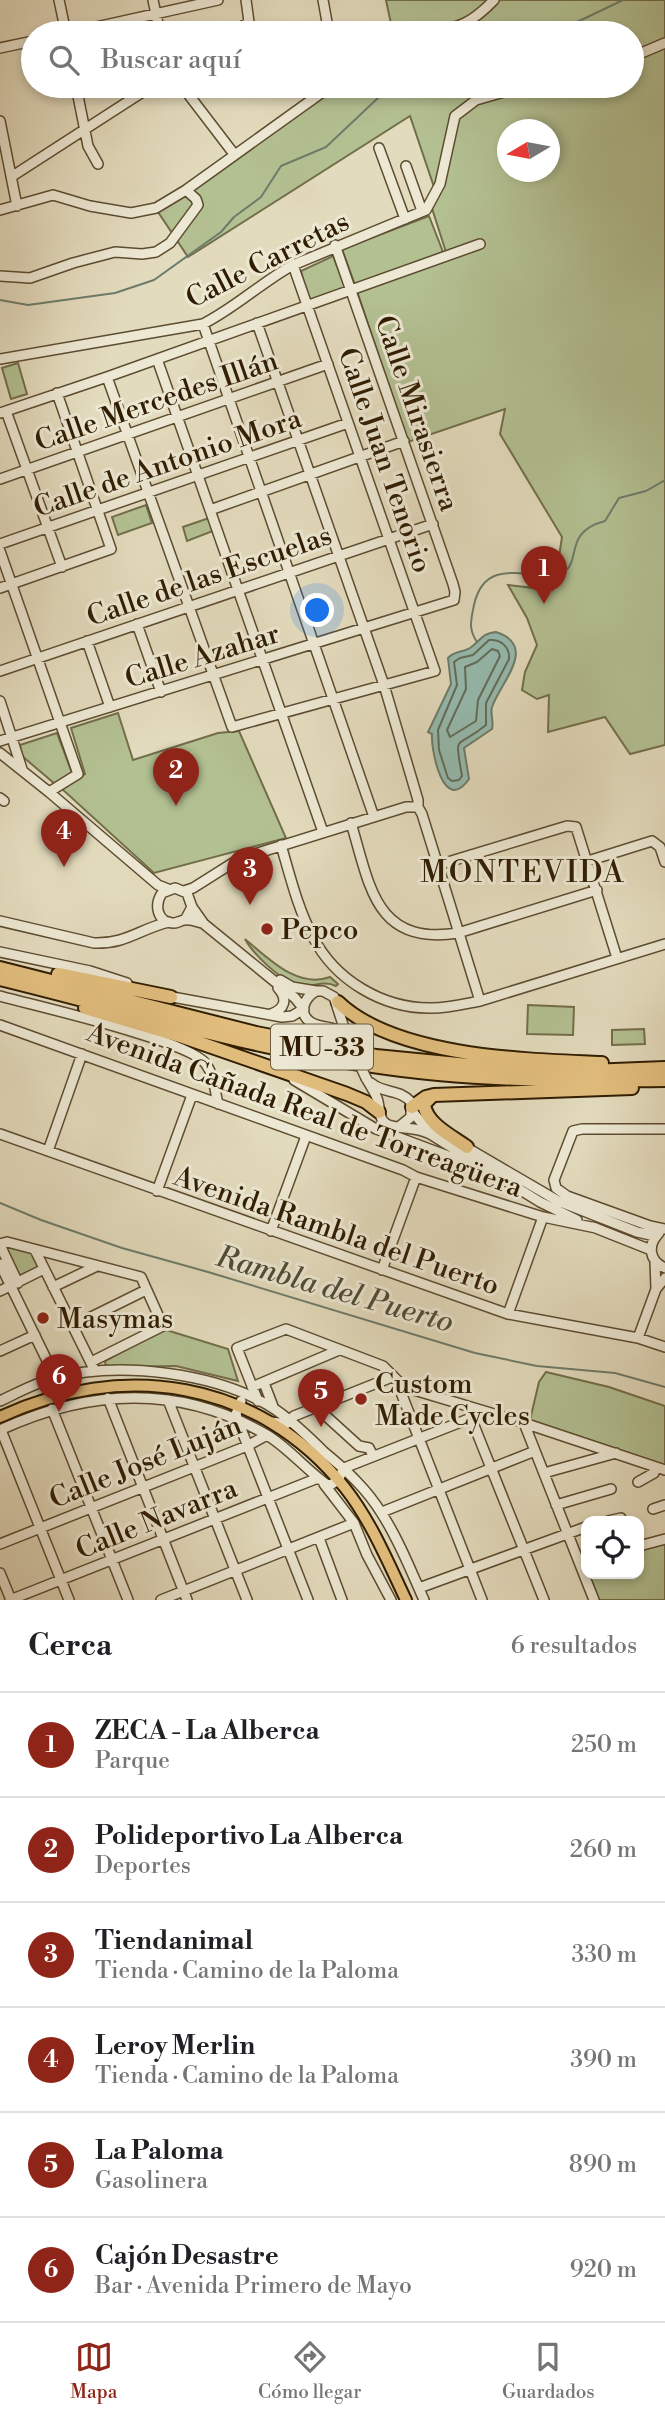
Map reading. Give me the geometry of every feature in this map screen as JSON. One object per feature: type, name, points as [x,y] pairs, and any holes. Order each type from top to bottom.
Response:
[{"type":"highway","points":[[0,962],[171,997]]},
{"type":"highway","name":"MU-33","points":[[0,968],[256,1033],[376,1056],[498,1069],[589,1071],[665,1068]]},
{"type":"highway","name":"MU-33","points":[[0,979],[253,1043],[375,1067],[498,1079],[665,1082]]},
{"type":"highway","points":[[38,988],[43,996],[183,1037],[347,1094],[379,1108]]},
{"type":"highway","points":[[338,1005],[375,1027],[433,1045],[494,1056],[619,1063],[651,1068]]},
{"type":"highway","points":[[412,1109],[426,1097],[434,1095],[594,1091],[665,1082]]},
{"type":"highway","points":[[434,1095],[424,1104],[429,1119],[467,1147]]},
{"type":"main road","points":[[0,1417],[55,1395],[109,1385],[165,1387],[244,1407],[302,1446],[338,1480],[373,1531],[406,1600]]},
{"type":"street","points":[[59,0],[64,21]]},
{"type":"street","points":[[153,0],[157,21]]},
{"type":"street","points":[[123,21],[218,0]]},
{"type":"street","points":[[246,0],[249,21]]},
{"type":"street","points":[[323,0],[327,21]]},
{"type":"street","points":[[471,21],[494,0]]},
{"type":"street","points":[[644,52],[665,43]]},
{"type":"street","points":[[0,48],[21,44]]},
{"type":"street","points":[[79,98],[88,146],[98,164]]},
{"type":"street","points":[[11,177],[133,98]]},
{"type":"street","points":[[191,98],[233,154]]},
{"type":"street","points":[[0,210],[53,195],[90,206],[131,213],[156,208],[186,190],[314,98]]},
{"type":"street","points":[[407,166],[422,211],[426,210],[440,184],[455,116],[465,107],[483,98]]},
{"type":"street","points":[[0,121],[17,206]]},
{"type":"street","points":[[379,148],[405,219]]},
{"type":"street","points":[[0,275],[30,278],[115,252],[156,252],[170,243],[198,205],[196,199],[186,190]]},
{"type":"street","name":"Calle Carretas","points":[[0,359],[203,324],[293,265],[335,245],[422,211]]},
{"type":"street","points":[[62,566],[3,412],[480,244]]},
{"type":"street","name":"Calle Mirasierra","points":[[335,245],[433,524],[455,597]]},
{"type":"street","name":"Calle Juan Tenorio","points":[[293,265],[435,671],[384,685]]},
{"type":"street","points":[[257,323],[384,685],[418,807],[480,1001]]},
{"type":"street","points":[[203,324],[374,817]]},
{"type":"street","points":[[157,359],[323,832]]},
{"type":"street","name":"Calle Mercedes Illán","points":[[0,479],[328,364]]},
{"type":"street","points":[[107,377],[232,727],[384,685]]},
{"type":"street","points":[[0,588],[111,549],[57,393]]},
{"type":"street","name":"Calle de Antonio Mora","points":[[0,544],[348,423]]},
{"type":"street","points":[[210,510],[404,442]]},
{"type":"street","name":"Calle de las Escuelas","points":[[0,671],[338,554],[433,524]]},
{"type":"street","points":[[0,551],[78,774],[49,792]]},
{"type":"street","name":"Calle Azahar","points":[[0,741],[365,629],[450,602],[455,597]]},
{"type":"street","points":[[137,624],[161,692]]},
{"type":"street","points":[[87,641],[110,708]]},
{"type":"street","points":[[0,701],[22,769]]},
{"type":"street","points":[[0,753],[163,889],[175,888],[189,898],[204,924],[295,998],[312,1024],[332,1028],[348,1040]]},
{"type":"street","points":[[185,919],[189,898],[198,885],[239,859],[351,823],[413,806],[418,807]]},
{"type":"street","points":[[351,823],[372,893],[386,914],[400,927],[415,933],[438,936],[458,933],[597,890]]},
{"type":"street","points":[[438,865],[572,825],[579,831],[589,860],[617,958]]},
{"type":"street","points":[[589,860],[647,842],[656,843],[665,862]]},
{"type":"street","points":[[281,845],[303,916],[326,958],[351,982],[371,994],[410,1007],[442,1007],[480,1001],[665,944]]},
{"type":"street","points":[[150,926],[163,889]]},
{"type":"street","points":[[157,909],[169,922]]},
{"type":"street","points":[[0,921],[104,943],[125,940],[150,926],[169,922],[185,919],[204,924]]},
{"type":"street","points":[[0,952],[90,971],[171,997],[270,1015],[292,1016],[303,1009],[305,1001],[316,991]]},
{"type":"street","points":[[260,970],[292,986],[329,992],[338,1005],[348,1040],[384,1122],[394,1127],[416,1128],[552,1209],[651,1250]]},
{"type":"street","points":[[260,970],[282,993],[284,999],[282,1008],[270,1015]]},
{"type":"street","points":[[0,996],[185,1050],[205,1063],[213,1081],[218,1104]]},
{"type":"street","points":[[323,1026],[334,1020],[338,1005]]},
{"type":"street","name":"Avenida Cañada Real de Torreagüera","points":[[0,1025],[416,1177],[543,1217],[596,1228]]},
{"type":"street","points":[[48,1151],[82,1054]]},
{"type":"street","points":[[280,1072],[376,1129],[448,1154],[488,1172]]},
{"type":"street","points":[[366,1078],[379,1089],[408,1098],[420,1121],[431,1130],[467,1147],[558,1201],[637,1232],[655,1236]]},
{"type":"street","points":[[379,1108],[385,1097],[394,1093]]},
{"type":"street","points":[[157,1191],[192,1095]]},
{"type":"street","points":[[400,1126],[408,1121],[412,1109]]},
{"type":"street","points":[[665,1129],[573,1131],[554,1180],[556,1188],[567,1196],[665,1229]]},
{"type":"street","name":"Avenida Rambla del Puerto","points":[[0,1134],[508,1314],[638,1338],[665,1347]]},
{"type":"street","points":[[271,1231],[306,1136]]},
{"type":"street","points":[[382,1270],[416,1177]]},
{"type":"street","points":[[508,1314],[543,1217]]},
{"type":"street","points":[[656,1289],[655,1261],[651,1250],[655,1236],[665,1229]]},
{"type":"street","points":[[0,1401],[55,1377],[93,1367],[163,1326],[141,1277],[7,1242],[0,1245],[35,1335],[55,1377]]},
{"type":"street","points":[[35,1250],[93,1367]]},
{"type":"street","points":[[655,1261],[665,1268]]},
{"type":"street","points":[[0,1264],[14,1284]]},
{"type":"street","points":[[53,1287],[97,1266]]},
{"type":"street","points":[[0,1291],[44,1269]]},
{"type":"street","points":[[638,1338],[656,1289],[665,1278]]},
{"type":"street","points":[[73,1326],[146,1290]]},
{"type":"street","points":[[308,1600],[247,1446],[244,1407],[252,1388],[237,1348],[286,1329],[383,1366],[400,1384],[661,1468]]},
{"type":"street","points":[[0,1351],[35,1335]]},
{"type":"street","points":[[252,1388],[340,1350]]},
{"type":"street","points":[[93,1367],[174,1374],[208,1381],[235,1391],[267,1436],[293,1454],[318,1478],[354,1523],[367,1555],[391,1600]]},
{"type":"street","points":[[269,1422],[286,1424],[294,1416],[392,1377]]},
{"type":"street","points":[[264,1383],[274,1409],[344,1468],[382,1513],[424,1600]]},
{"type":"street","points":[[400,1384],[482,1600]]},
{"type":"street","points":[[69,1600],[1,1430],[52,1409],[108,1398],[169,1399],[211,1409],[274,1409]]},
{"type":"street","points":[[108,1398],[186,1595]]},
{"type":"street","points":[[169,1399],[247,1600]]},
{"type":"street","points":[[316,1407],[359,1446],[369,1448],[373,1456]]},
{"type":"street","points":[[52,1409],[128,1600]]},
{"type":"street","points":[[318,1478],[329,1486],[338,1480],[344,1468],[471,1418],[478,1409]]},
{"type":"street","points":[[471,1418],[544,1600]]},
{"type":"street","points":[[524,1423],[567,1532],[581,1558]]},
{"type":"street","name":"Calle José Luján","points":[[0,1544],[267,1436]]},
{"type":"street","points":[[382,1513],[535,1451]]},
{"type":"street","points":[[544,1473],[618,1453]]},
{"type":"street","points":[[638,1482],[661,1468]]},
{"type":"street","name":"Calle Navarra","points":[[11,1600],[318,1478]]},
{"type":"street","points":[[556,1505],[611,1489]]},
{"type":"street","points":[[653,1509],[665,1505]]},
{"type":"street","points":[[161,1600],[186,1595],[235,1571],[354,1523]]},
{"type":"street","points":[[419,1588],[581,1528]]},
{"type":"street","points":[[318,1538],[342,1600]]},
{"type":"street","points":[[644,1545],[665,1539]]},
{"type":"street","points":[[0,1573],[11,1600]]},
{"type":"street","points":[[588,1579],[594,1600]]},
{"type":"green space","points":[[386,0],[665,0],[665,745],[630,754],[605,717],[548,732],[549,695],[537,699],[522,690],[525,672],[537,645],[527,618],[508,585],[552,590],[545,569],[558,563],[562,537],[500,434],[505,409],[408,442],[357,291],[478,248],[472,242],[446,252],[429,199],[434,187],[410,116],[188,257],[158,212],[318,98],[644,98],[644,21],[390,21]]},
{"type":"green space","points":[[429,216],[443,252],[355,285],[342,249]]},
{"type":"green space","points":[[333,256],[346,289],[309,302],[301,271]]},
{"type":"green space","points":[[18,363],[27,394],[11,399],[2,368]]},
{"type":"green space","points":[[146,505],[152,523],[118,535],[112,517]]},
{"type":"green space","points":[[209,518],[213,531],[187,541],[183,527]]},
{"type":"green space","points":[[118,713],[133,760],[218,733],[239,731],[286,838],[154,873],[62,789],[85,774],[71,728]]},
{"type":"green space","points":[[57,733],[72,773],[55,784],[22,756],[20,745]]},
{"type":"green space","points":[[245,939],[284,970],[306,979],[330,977],[338,984],[303,986],[291,982],[268,966]]},
{"type":"green space","points":[[528,1005],[574,1007],[573,1035],[527,1034]]},
{"type":"green space","points":[[644,1029],[645,1044],[612,1045],[612,1030]]},
{"type":"green space","points":[[0,1244],[35,1250],[44,1269],[18,1283]]},
{"type":"green space","points":[[163,1329],[228,1349],[238,1381],[176,1366],[106,1367],[105,1361]]},
{"type":"green space","points":[[546,1372],[609,1387],[665,1406],[665,1465],[530,1420],[539,1382]]},
{"type":"green space","points":[[665,1543],[665,1600],[599,1600],[591,1579],[644,1579],[644,1549]]},
{"type":"water","points":[[496,632],[509,638],[515,646],[516,656],[492,707],[492,729],[464,748],[469,779],[460,788],[453,790],[441,777],[434,754],[432,734],[428,732],[451,684],[448,658],[470,648],[487,634]]},
{"type":"waterway","points":[[579,21],[623,0]]},
{"type":"waterway","points":[[0,300],[28,305],[115,293],[154,280],[221,232],[234,217],[261,197],[281,166],[326,147],[378,98]]},
{"type":"waterway","points":[[477,642],[471,629],[472,615],[478,593],[489,579],[506,573],[551,577],[559,575],[571,564],[582,533],[605,521],[619,498],[646,491],[665,480]]},
{"type":"waterway","name":"Rambla del Puerto","points":[[0,1203],[122,1248],[475,1353],[537,1366],[615,1373],[665,1387]]},
{"type":"place","name":"ZECA - La Alberca","points":[[544,604]]},
{"type":"place","name":"Polideportivo La Alberca","points":[[176,806]]},
{"type":"place","name":"Leroy Merlin","points":[[64,867]]},
{"type":"place","name":"Tiendanimal","points":[[250,905]]},
{"type":"place","name":"Pepco","points":[[267,929]]},
{"type":"place","name":"Masymas","points":[[43,1318]]},
{"type":"place","name":"Custom Made Cycles","points":[[361,1399]]},
{"type":"place","name":"Cajón Desastre","points":[[59,1412]]},
{"type":"place","name":"La Paloma","points":[[321,1427]]},
{"type":"district","name":"MONTEVIDA","points":[[523,872]]}]
